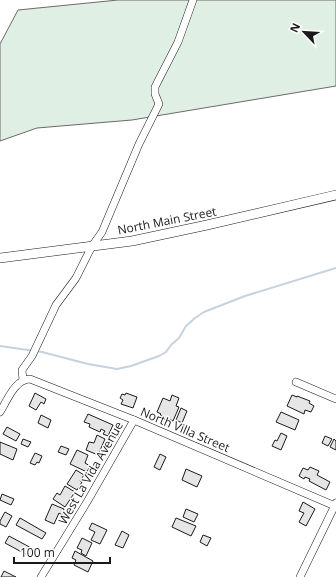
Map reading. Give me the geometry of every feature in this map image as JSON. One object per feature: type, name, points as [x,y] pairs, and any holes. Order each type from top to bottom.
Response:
[{"type":"main road","name":"North Main Street","points":[[0,258],[132,241],[336,195]]},
{"type":"street","points":[[0,412],[17,384],[24,379],[22,370],[32,356],[56,305],[76,278],[92,246],[102,232],[139,144],[159,104],[154,94],[155,87],[178,42],[193,0]]},
{"type":"street","name":"North Villa Street","points":[[24,379],[35,380],[134,420],[335,505]]},
{"type":"street","points":[[296,382],[336,399]]},
{"type":"street","name":"West La Vida Avenue","points":[[41,577],[87,502],[134,420]]},
{"type":"street","points":[[300,577],[335,505]]},
{"type":"green space","points":[[118,0],[336,0],[336,86],[132,120],[37,128],[0,141],[0,44],[18,10]]},
{"type":"building","points":[[35,393],[46,399],[44,404],[41,402],[36,410],[29,406]]},
{"type":"building","points":[[126,393],[137,397],[133,408],[121,404],[123,400],[120,398],[122,394],[125,395]]},
{"type":"building","points":[[172,395],[179,398],[176,406],[179,407],[173,421],[157,412],[163,398],[170,401]]},
{"type":"building","points":[[292,395],[310,401],[309,403],[314,406],[311,412],[305,410],[304,414],[287,406]]},
{"type":"building","points":[[181,408],[187,411],[182,423],[176,420]]},
{"type":"building","points":[[281,412],[299,420],[295,430],[276,422]]},
{"type":"building","points":[[88,414],[113,425],[108,436],[103,434],[105,431],[101,429],[100,432],[89,427],[90,424],[84,422]]},
{"type":"building","points":[[41,415],[51,420],[48,428],[38,423]]},
{"type":"building","points":[[7,427],[20,434],[16,441],[3,434]]},
{"type":"building","points":[[281,433],[287,436],[281,450],[272,446],[275,440],[277,441]]},
{"type":"building","points":[[97,435],[105,439],[98,455],[86,450],[89,442],[94,443]]},
{"type":"building","points":[[325,436],[332,439],[328,446],[322,443]]},
{"type":"building","points":[[23,439],[31,442],[28,447],[21,444]]},
{"type":"building","points":[[334,439],[336,441],[336,450],[330,447]]},
{"type":"building","points":[[0,442],[17,449],[13,460],[0,454]]},
{"type":"building","points":[[61,446],[69,449],[66,455],[58,452]]},
{"type":"building","points":[[77,450],[88,455],[85,463],[90,466],[87,472],[70,464]]},
{"type":"building","points":[[35,453],[42,456],[39,463],[37,462],[35,465],[30,463]]},
{"type":"building","points":[[160,454],[166,457],[160,470],[154,467]]},
{"type":"building","points":[[310,467],[319,471],[317,475],[330,482],[326,490],[309,481],[310,479],[305,477],[304,479],[299,476],[303,468],[308,470]]},
{"type":"building","points":[[186,469],[202,476],[197,487],[182,480]]},
{"type":"building","points":[[76,470],[84,475],[77,490],[67,484]]},
{"type":"building","points":[[65,486],[75,492],[65,507],[53,499],[57,493],[60,495]]},
{"type":"building","points":[[2,494],[14,499],[11,505],[0,500]]},
{"type":"building","points":[[303,502],[315,509],[306,526],[299,522],[304,513],[299,511]]},
{"type":"building","points":[[52,504],[64,509],[62,515],[59,513],[54,524],[45,520]]},
{"type":"building","points":[[186,509],[198,514],[194,522],[183,517]]},
{"type":"building","points":[[5,512],[12,516],[6,527],[0,524]]},
{"type":"building","points":[[20,518],[46,533],[42,539],[16,525]]},
{"type":"building","points":[[176,518],[196,526],[191,536],[172,527]]},
{"type":"building","points":[[92,523],[107,530],[100,544],[91,540],[95,532],[89,529]]},
{"type":"building","points":[[122,531],[129,535],[123,548],[115,545]]},
{"type":"building","points":[[203,535],[211,538],[207,546],[200,542]]},
{"type":"building","points":[[9,536],[35,550],[31,557],[5,543]]},
{"type":"building","points":[[82,538],[92,543],[86,556],[81,553],[82,550],[77,548]]},
{"type":"building","points":[[75,551],[93,561],[88,572],[74,565],[76,560],[72,558]]},
{"type":"building","points":[[4,571],[16,577],[1,577]]},
{"type":"waterway","points":[[0,346],[42,352],[88,364],[117,369],[131,366],[166,352],[179,338],[186,326],[204,312],[245,296],[336,268]]}]
